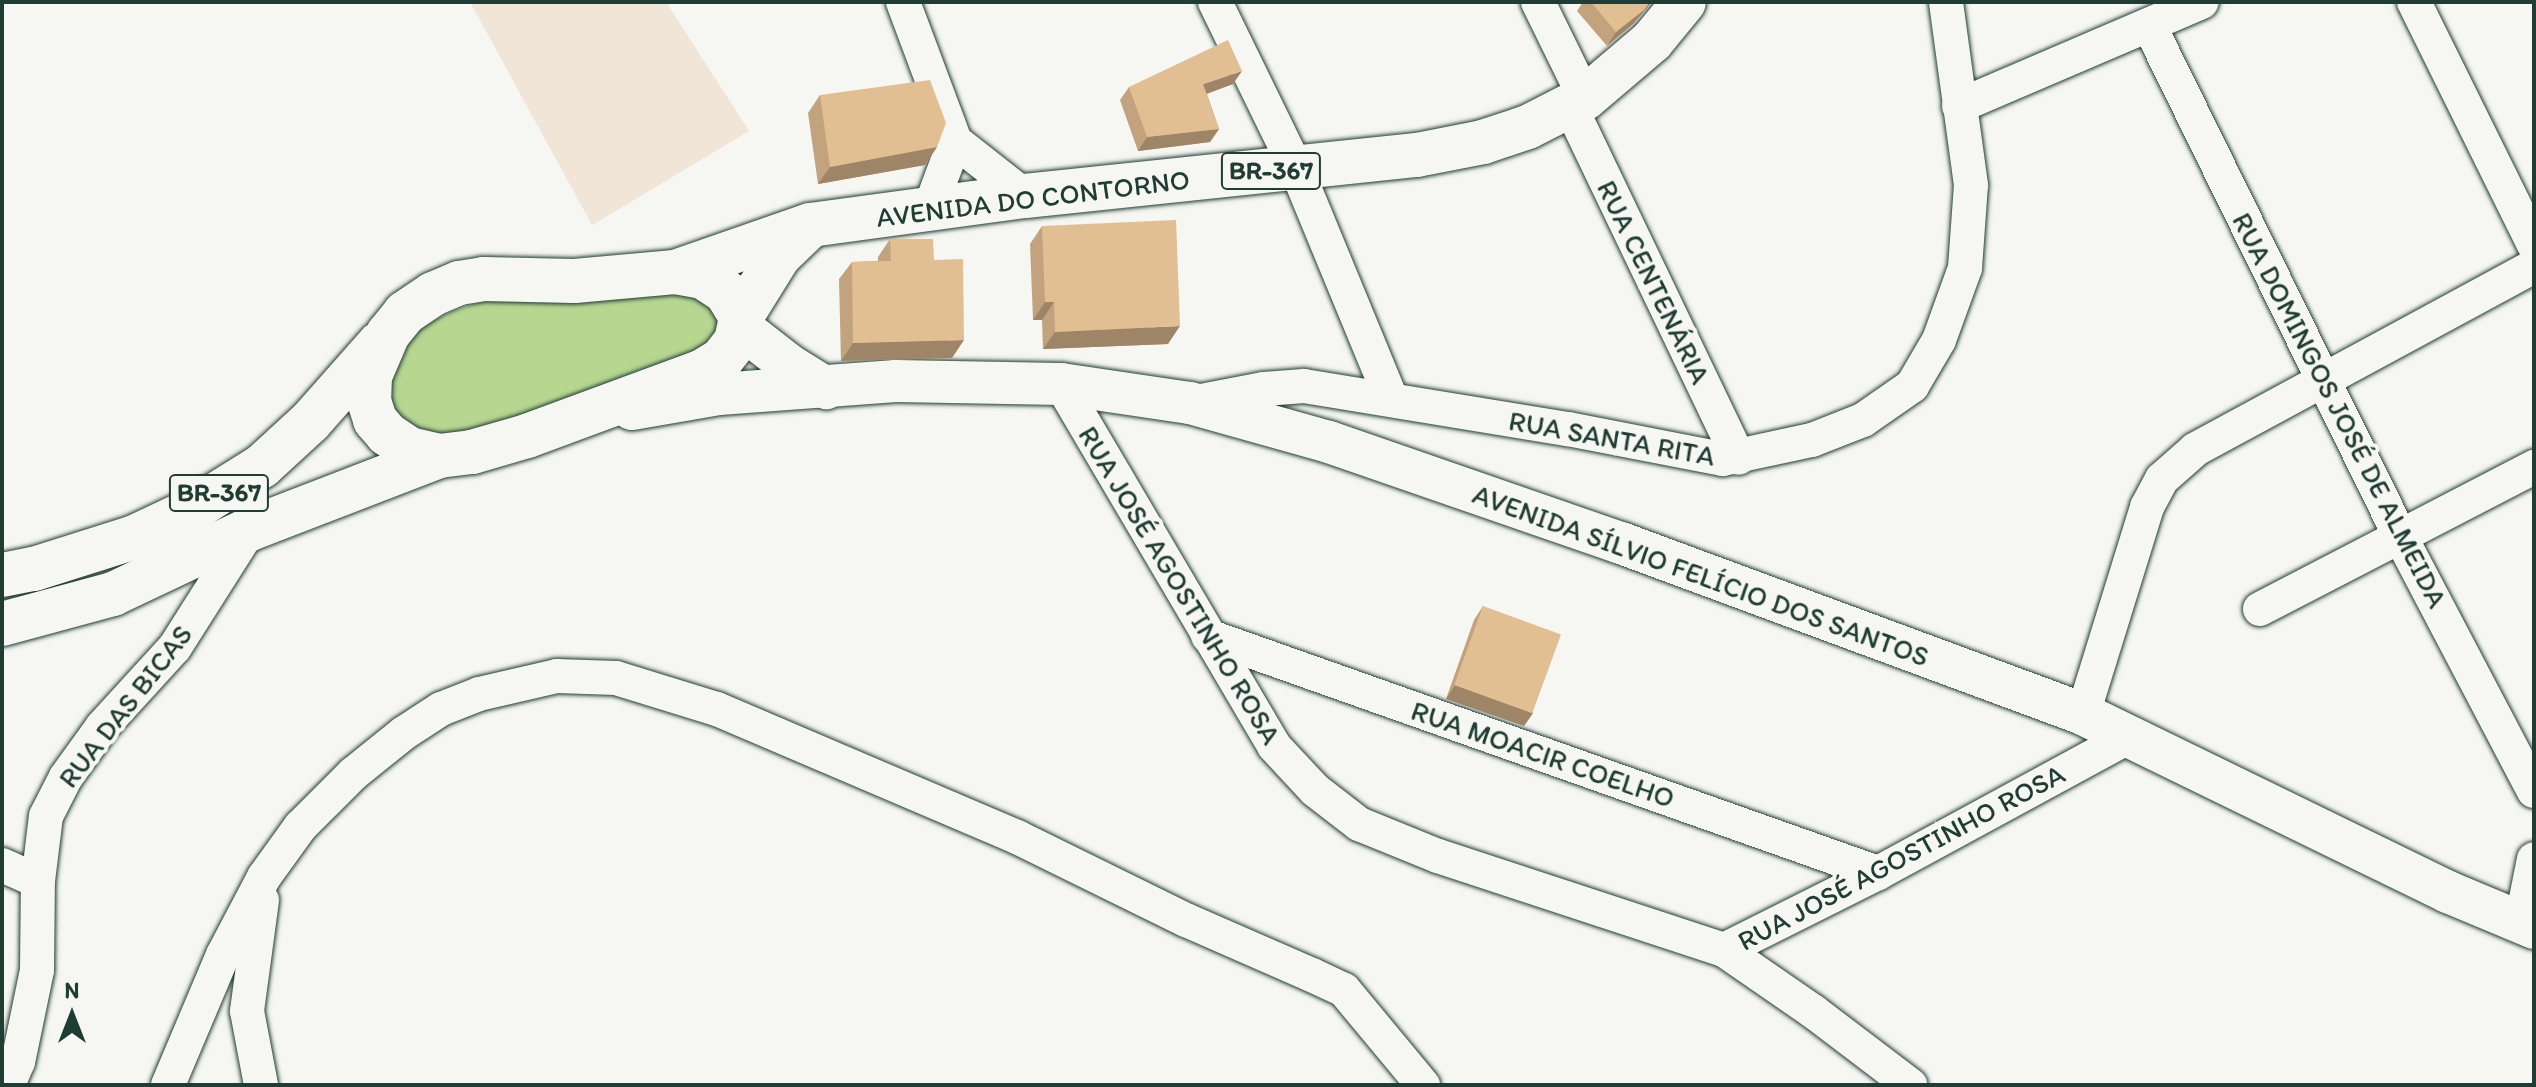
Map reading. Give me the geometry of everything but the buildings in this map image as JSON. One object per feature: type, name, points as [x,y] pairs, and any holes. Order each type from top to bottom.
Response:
[{"type":"highway","name":"AVENIDA DO CONTORNO","points":[[810,225],[1025,196],[1452,150],[1515,132],[1577,102],[1641,51],[1684,2]]},
{"type":"highway","name":"BR-367","points":[[2,575],[34,569],[135,537],[202,504],[272,457],[310,422],[405,313],[433,294],[459,283],[522,277],[614,279],[675,272],[810,225]]},
{"type":"highway","name":"BR-367","points":[[2,624],[113,594],[250,529],[439,456],[472,452],[550,428],[703,371],[722,359],[736,341],[740,322],[779,256],[810,225]]},
{"type":"highway","name":"BR-367","points":[[675,272],[703,277],[726,292],[740,322]]},
{"type":"highway","name":"BR-367","points":[[388,334],[370,376],[369,401],[375,420],[409,449],[439,456]]},
{"type":"main road","points":[[740,322],[826,388]]},
{"type":"main road","name":"AVENIDA SÍLVIO FELÍCIO DOS SANTOS","points":[[550,428],[719,394],[896,381],[1061,384],[1190,403],[1373,457],[1621,543],[2083,714],[2528,926]]},
{"type":"street","points":[[903,2],[955,141],[1025,196]]},
{"type":"street","points":[[1215,2],[1296,168],[1391,399]]},
{"type":"street","name":"RUA CENTENÁRIA","points":[[1538,2],[1577,102],[1739,458]]},
{"type":"street","name":"RUA SANTA RITA","points":[[1190,403],[1264,389],[1304,386],[1568,429],[1704,458],[1739,458],[1812,440],[1863,420],[1912,386],[1939,340],[1965,268],[1971,185],[1946,2]]},
{"type":"street","points":[[1959,106],[2150,27],[2202,2]]},
{"type":"street","points":[[2414,2],[2534,245]]},
{"type":"street","name":"RUA DOMINGOS JOSÉ DE ALMEIDA","points":[[2150,27],[2400,536],[2534,791]]},
{"type":"street","points":[[930,208],[955,141]]},
{"type":"street","points":[[2083,714],[2147,507],[2162,479],[2196,449],[2534,266]]},
{"type":"street","name":"RUA JOSÉ AGOSTINHO ROSA","points":[[1061,384],[1274,746],[1315,790],[1359,824],[1438,856],[1724,950],[1878,873],[2128,737]]},
{"type":"street","points":[[2260,609],[2534,467]]},
{"type":"street","name":"RUA DAS BICAS","points":[[8,1085],[18,1062],[37,970],[38,881],[46,816],[66,777],[102,727],[175,647],[250,529]]},
{"type":"street","name":"RUA MOACIR COELHO","points":[[1208,636],[1878,873]]},
{"type":"street","points":[[168,1085],[223,955],[264,877],[300,827],[353,774],[404,733],[441,709],[479,694],[557,676],[616,678],[717,709],[1017,837],[1186,920],[1344,990],[1423,1085]]},
{"type":"street","points":[[2528,926],[2534,859]]},
{"type":"street","points":[[2,865],[38,881]]},
{"type":"street","points":[[261,1085],[247,1011],[264,877]]},
{"type":"street","points":[[1724,950],[1814,1012],[1910,1085]]},
{"type":"shaded area","points":[[470,2],[666,2],[749,131],[592,225]]},
{"type":"green space","points":[[682,288],[717,300],[729,336],[514,426],[429,439],[400,423],[390,407],[390,362],[424,325],[451,312],[485,300],[582,303]]}]
